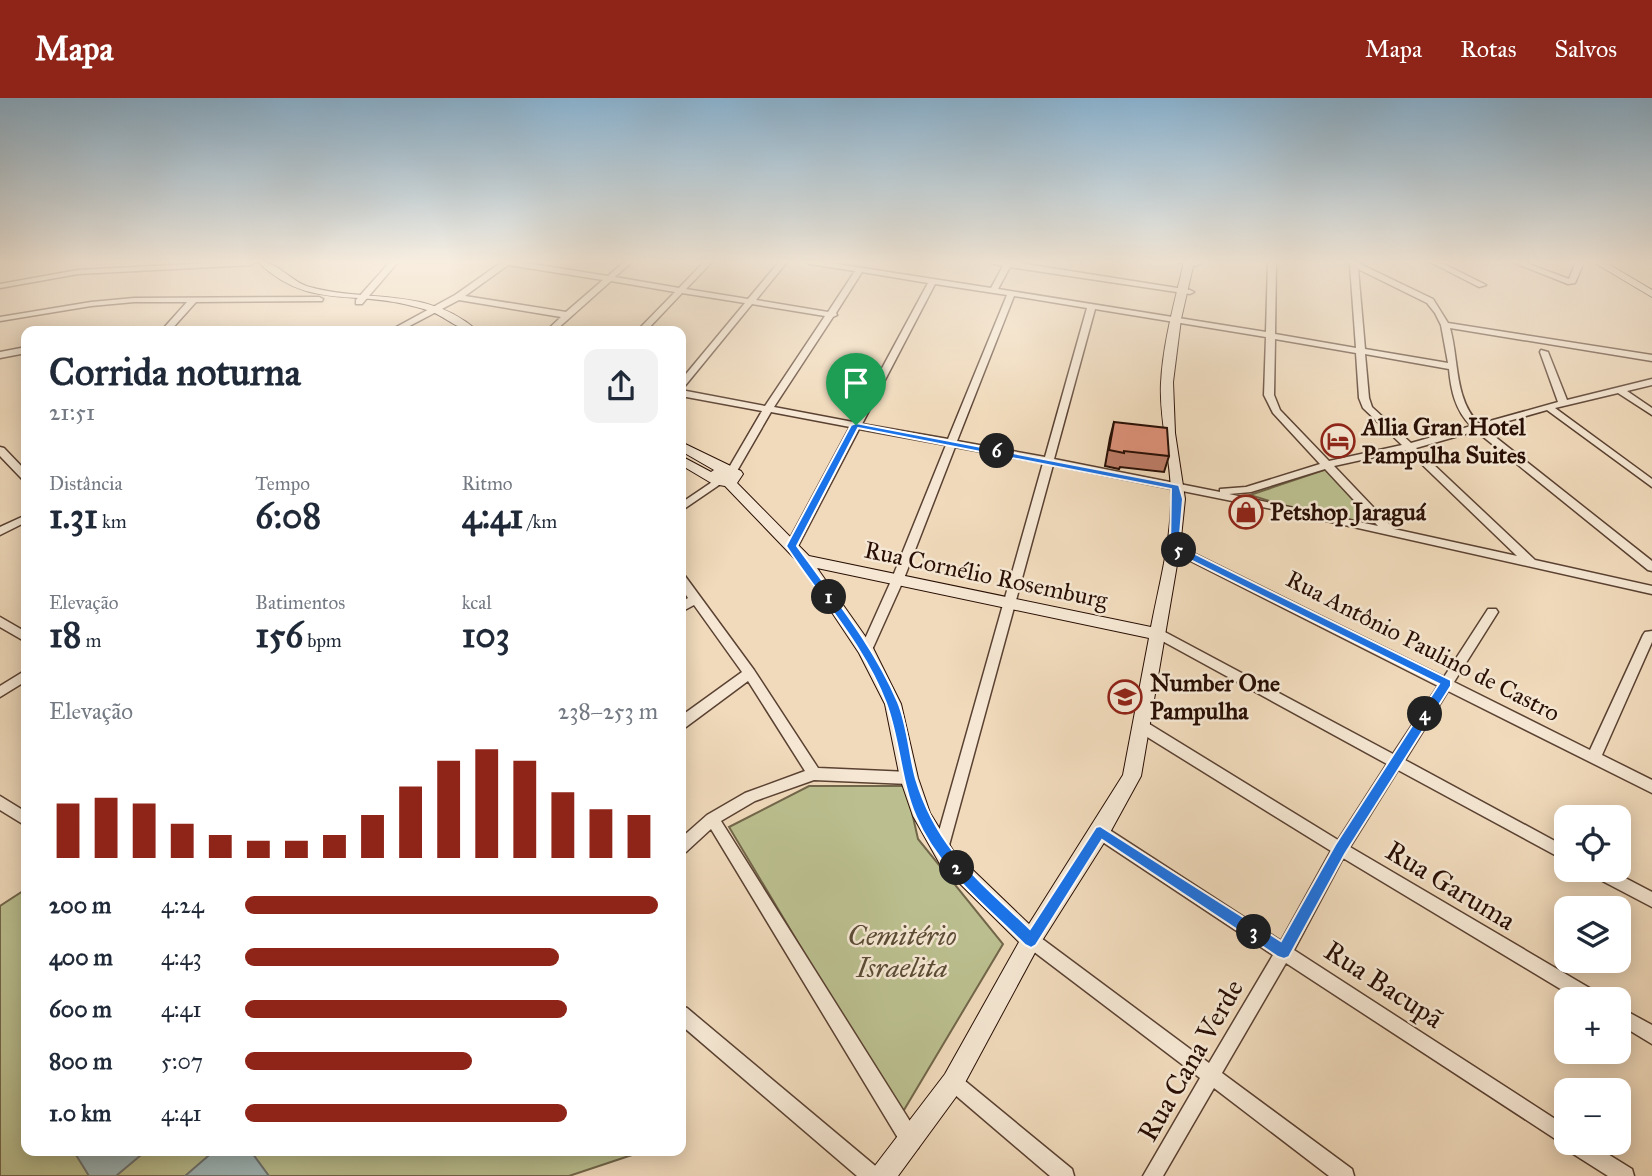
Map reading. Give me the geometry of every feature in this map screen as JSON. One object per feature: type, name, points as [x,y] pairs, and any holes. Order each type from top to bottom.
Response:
[{"type":"street","points":[[0,319],[41,312]]},
{"type":"street","points":[[170,326],[182,312]]},
{"type":"street","points":[[402,326],[428,312]]},
{"type":"street","points":[[429,312],[447,326]]},
{"type":"street","points":[[430,312],[461,326]]},
{"type":"street","points":[[550,312],[566,315]]},
{"type":"street","points":[[555,326],[569,312]]},
{"type":"street","points":[[646,326],[660,312]]},
{"type":"street","points":[[686,379],[743,312]]},
{"type":"street","points":[[816,312],[833,315]]},
{"type":"street","points":[[686,504],[724,477],[835,312]]},
{"type":"street","points":[[792,546],[916,312]]},
{"type":"street","points":[[866,650],[897,581],[1004,312]]},
{"type":"street","points":[[941,849],[1090,312]]},
{"type":"street","points":[[1132,312],[1453,367]]},
{"type":"street","points":[[883,1176],[911,1142],[953,1082],[1031,940],[1100,832],[1132,776],[1159,634],[1179,492],[1173,383],[1182,312]]},
{"type":"street","points":[[1271,312],[1269,395],[1276,411],[1390,532]]},
{"type":"street","points":[[1357,312],[1364,398],[1368,408],[1532,564]]},
{"type":"street","points":[[1441,312],[1446,325],[1463,411],[1477,427],[1652,567]]},
{"type":"street","points":[[1446,325],[1652,358]]},
{"type":"street","points":[[0,355],[21,351]]},
{"type":"street","points":[[1544,352],[1564,404]]},
{"type":"street","points":[[686,394],[1049,461],[1179,492],[1203,492],[1247,490],[1326,465],[1408,447],[1652,382]]},
{"type":"street","points":[[1621,391],[1652,412]]},
{"type":"street","points":[[1548,408],[1652,484]]},
{"type":"street","points":[[0,450],[21,472]]},
{"type":"street","points":[[686,450],[724,477],[812,565],[866,650],[893,704],[909,778],[922,816],[947,858],[1031,940],[1345,1176]]},
{"type":"street","points":[[686,462],[724,477]]},
{"type":"street","points":[[1247,490],[1248,499],[1254,503]]},
{"type":"street","points":[[1203,492],[1652,590]]},
{"type":"street","points":[[0,531],[21,520]]},
{"type":"street","name":"Rua Antônio Paulino de Castro","points":[[1173,548],[1652,787]]},
{"type":"street","name":"Rua Cornélio Rosemburg","points":[[812,565],[1159,634]]},
{"type":"street","points":[[686,586],[750,673],[814,774]]},
{"type":"street","points":[[686,605],[695,599]]},
{"type":"street","name":"Rua Cana Verde","points":[[1152,1176],[1284,952],[1340,849],[1492,612]]},
{"type":"street","points":[[0,621],[21,635]]},
{"type":"street","points":[[1159,634],[1554,846]]},
{"type":"street","points":[[1594,757],[1649,635]]},
{"type":"street","points":[[686,719],[750,673]]},
{"type":"street","points":[[0,692],[21,678]]},
{"type":"street","name":"Rua Garuma","points":[[1141,726],[1572,987]]},
{"type":"street","points":[[686,843],[712,820],[750,797],[814,774],[909,778]]},
{"type":"street","points":[[0,802],[21,817]]},
{"type":"street","points":[[712,820],[911,1142]]},
{"type":"street","name":"Rua Bacupã","points":[[1100,832],[1554,1129]]},
{"type":"street","points":[[1618,882],[1652,900]]},
{"type":"street","points":[[686,1018],[872,1176]]},
{"type":"street","points":[[1631,1022],[1652,1035]]},
{"type":"street","points":[[953,1082],[1065,1176]]},
{"type":"street","points":[[1593,1155],[1625,1176]]},
{"type":"green space","points":[[1327,469],[1376,526],[1289,507],[1250,495]]},
{"type":"green space","name":"Cemitério Israelita","points":[[809,786],[906,786],[918,839],[1003,944],[901,1115],[729,827]]},
{"type":"green space","points":[[21,892],[21,1156],[629,1156],[569,1176],[0,1176],[0,906]]},
{"type":"water","points":[[77,1156],[140,1156],[116,1176],[89,1176]]},
{"type":"water","points":[[208,1156],[254,1156],[269,1176],[185,1176]]},
{"type":"building","points":[[1114,422],[1167,428],[1169,456],[1109,450]]},
{"type":"place","name":"Allia Gran Hotel Pampulha Suites","points":[[1338,441]]},
{"type":"place","name":"Petshop Jaraguá","points":[[1246,512]]},
{"type":"place","name":"Number One Pampulha","points":[[1125,697]]},
{"type":"route","points":[[856,425],[1176,487],[1178,499],[1173,548],[1446,683],[1340,849],[1284,952],[1100,832],[1031,940],[947,858],[922,816],[909,778],[893,704],[866,650],[792,546],[856,425]]}]
